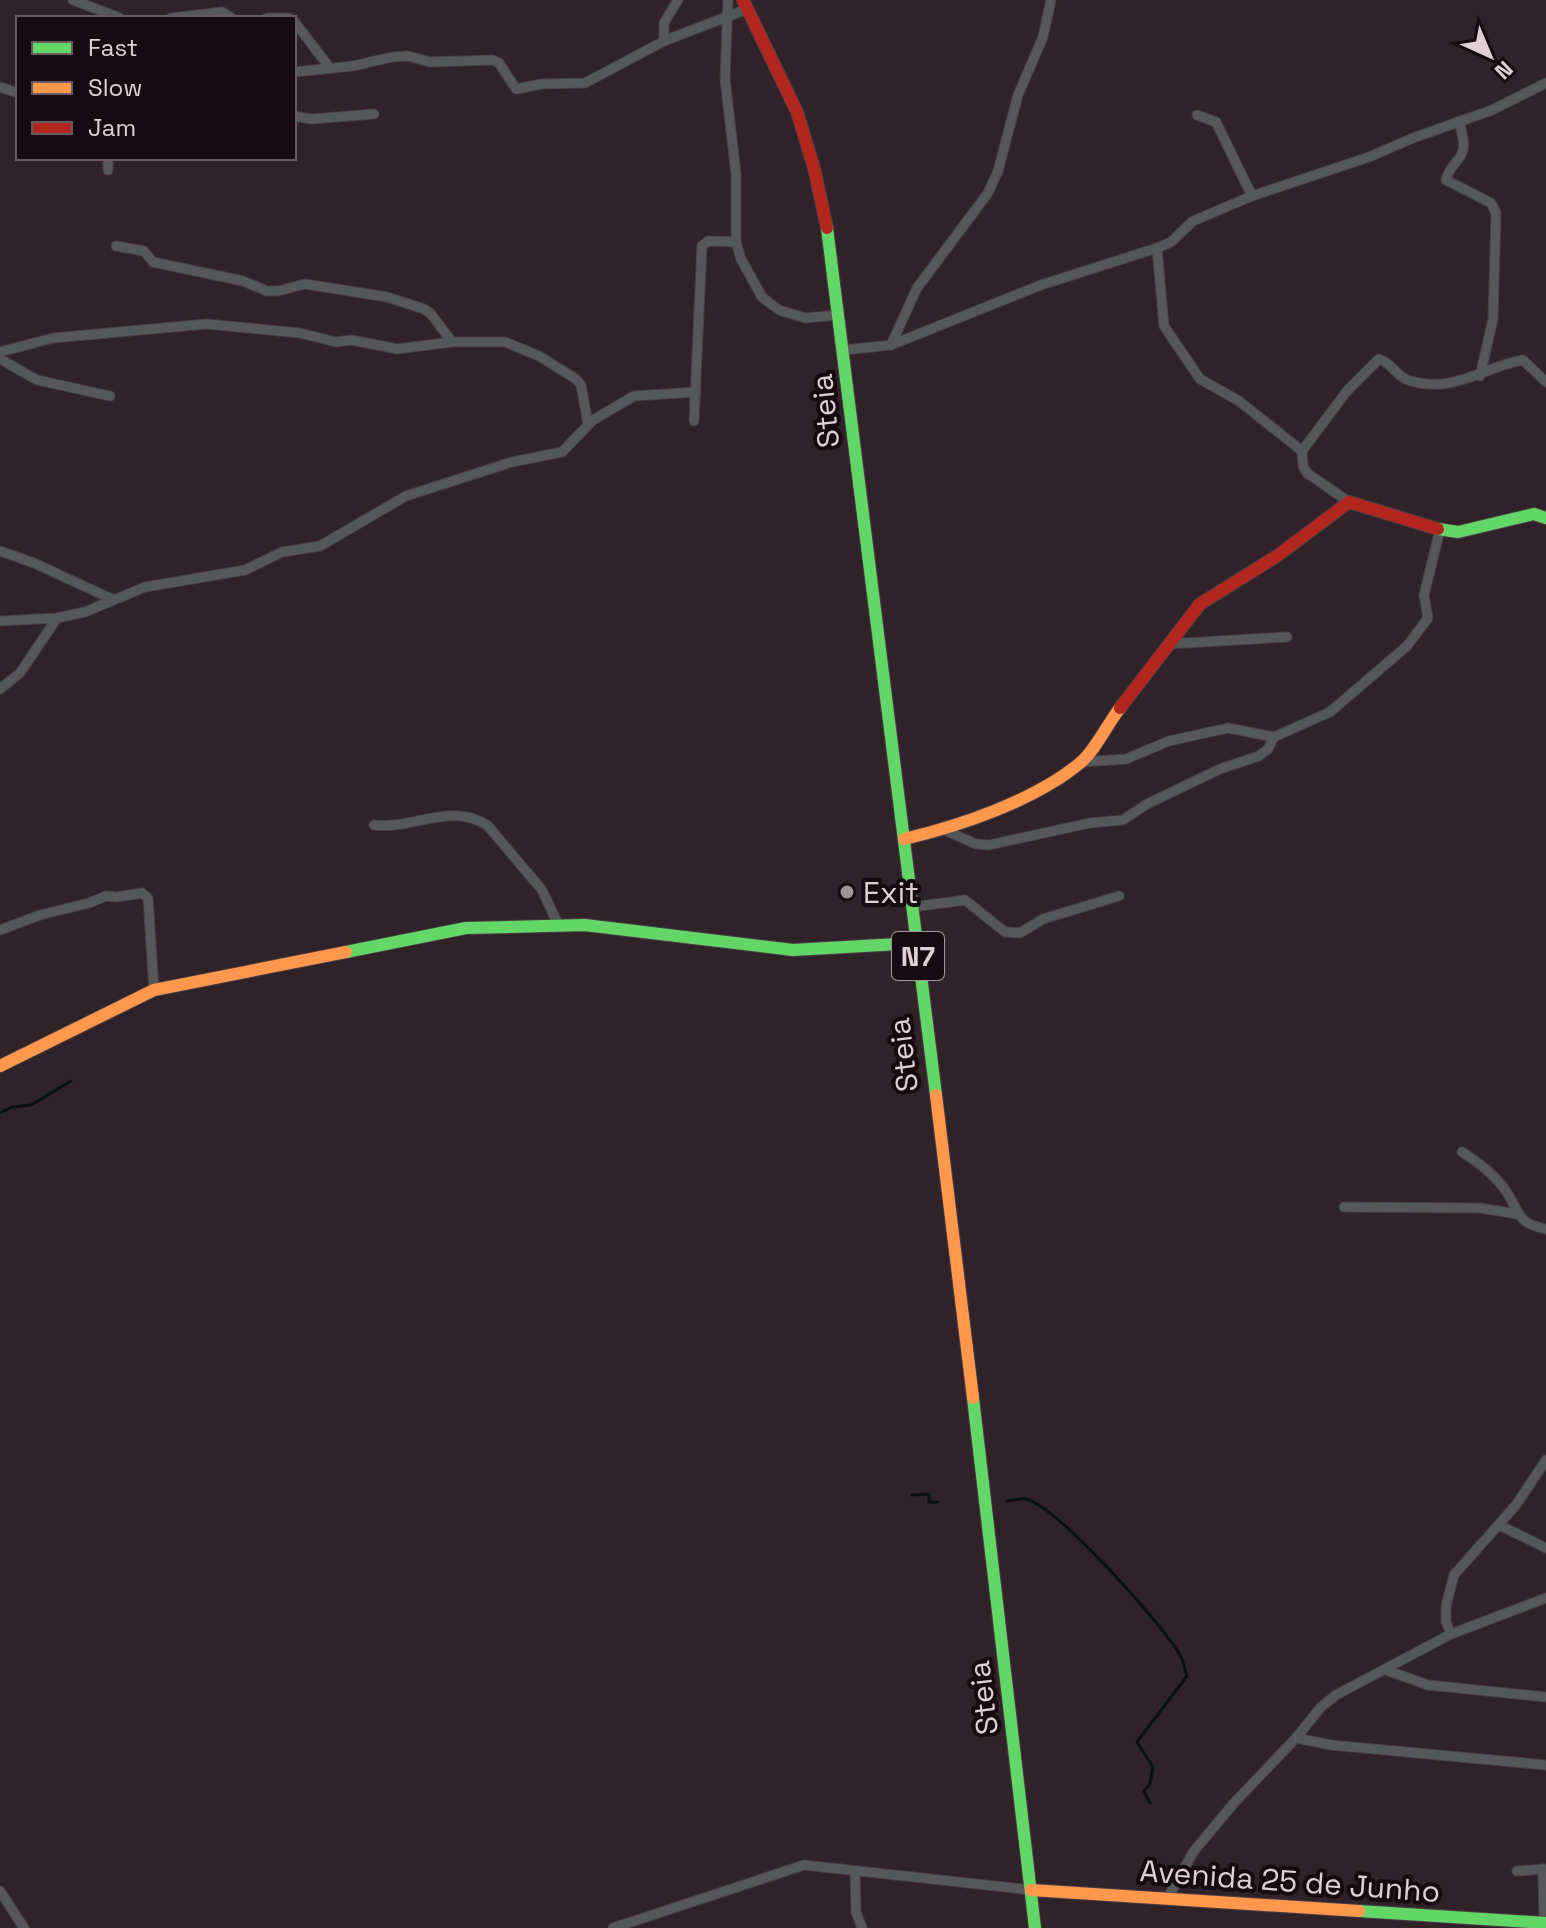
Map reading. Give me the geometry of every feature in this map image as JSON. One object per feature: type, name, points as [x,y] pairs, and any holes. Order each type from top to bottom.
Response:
[{"type":"street","points":[[73,0],[115,16]]},
{"type":"street","points":[[664,41],[664,23],[678,0]]},
{"type":"street","points":[[728,0],[725,79],[736,174],[736,242],[747,273],[770,305],[805,318],[839,315]]},
{"type":"street","points":[[891,345],[917,288],[988,193],[998,171],[1018,95],[1043,37],[1051,0]]},
{"type":"street","points":[[296,72],[408,56],[430,62],[493,60],[499,63],[512,86],[520,90],[542,84],[585,83],[664,41],[727,19],[745,5]]},
{"type":"street","name":"Steia","points":[[745,5],[790,95],[815,168],[830,244],[955,1246],[1035,1928]]},
{"type":"street","points":[[188,16],[222,12],[229,16]]},
{"type":"street","points":[[296,24],[329,67]]},
{"type":"street","points":[[844,350],[891,345],[1041,285],[1157,248],[1171,242],[1193,221],[1252,196],[1369,157],[1492,110],[1546,83]]},
{"type":"street","points":[[296,116],[312,119],[374,114]]},
{"type":"street","points":[[1197,115],[1216,122],[1252,196]]},
{"type":"street","points":[[1459,121],[1464,148],[1460,158],[1448,170],[1446,180],[1491,203],[1496,213],[1493,319],[1480,376]]},
{"type":"street","points":[[108,160],[108,170]]},
{"type":"street","points":[[694,421],[702,246],[708,241],[736,242]]},
{"type":"street","points":[[116,246],[144,251],[153,262],[243,281],[267,291],[305,284],[387,297],[424,309],[452,342]]},
{"type":"street","points":[[1157,248],[1164,326],[1200,379],[1239,401],[1302,451]]},
{"type":"street","points":[[0,352],[53,338],[198,324],[300,333],[336,342],[352,340],[397,349],[452,342],[505,342],[539,356],[579,382],[588,424]]},
{"type":"street","points":[[0,359],[37,380],[110,396]]},
{"type":"street","points":[[1546,382],[1523,360],[1480,376],[1427,385],[1406,380],[1387,361],[1379,359],[1347,391],[1302,451],[1307,473],[1349,502],[1440,530],[1465,531],[1534,514],[1546,518]]},
{"type":"street","points":[[0,621],[57,618],[85,612],[151,586],[245,570],[288,550],[320,546],[406,496],[512,462],[562,452],[588,424],[634,396],[696,392]]},
{"type":"street","points":[[904,839],[944,830],[1023,799],[1082,762],[1168,644],[1207,597],[1277,556],[1349,502]]},
{"type":"street","points":[[1082,762],[1126,759],[1169,741],[1228,728],[1274,737],[1324,716],[1407,646],[1428,618],[1424,595],[1440,530]]},
{"type":"street","points":[[0,551],[34,563],[114,600]]},
{"type":"street","points":[[0,689],[20,673],[57,618]]},
{"type":"street","points":[[1168,644],[1287,637]]},
{"type":"street","points":[[944,830],[976,844],[989,845],[1090,823],[1123,820],[1147,804],[1220,769],[1265,753],[1274,737]]},
{"type":"street","points":[[374,825],[460,815],[477,818],[488,826],[542,890],[558,924]]},
{"type":"street","points":[[0,930],[106,896],[142,893],[148,898],[154,990]]},
{"type":"street","points":[[913,907],[965,900],[1005,932],[1012,934],[1028,929],[1043,919],[1119,896]]},
{"type":"street","points":[[0,1066],[154,990],[466,928],[591,925],[793,950],[916,943]]},
{"type":"street","points":[[1462,1152],[1497,1180],[1507,1192],[1517,1214]]},
{"type":"street","points":[[1344,1207],[1480,1208],[1517,1214],[1546,1229]]},
{"type":"street","points":[[1451,1634],[1446,1622],[1446,1606],[1454,1575],[1526,1492],[1546,1460]]},
{"type":"street","points":[[1499,1525],[1546,1548]]},
{"type":"street","points":[[1167,1899],[1194,1851],[1321,1707],[1336,1695],[1451,1634],[1546,1598]]},
{"type":"street","points":[[1386,1670],[1428,1685],[1546,1697]]},
{"type":"street","points":[[1296,1738],[1331,1745],[1546,1765]]},
{"type":"street","points":[[619,1927],[798,1866],[1031,1890]]},
{"type":"street","points":[[1517,1871],[1544,1869],[1545,1923]]},
{"type":"street","points":[[855,1872],[856,1912],[862,1928]]},
{"type":"street","name":"Avenida 25 de Junho","points":[[1031,1890],[1545,1923]]},
{"type":"street","points":[[0,1891],[24,1928]]},
{"type":"waterway","points":[[0,1113],[12,1107],[31,1105],[71,1081]]},
{"type":"waterway","points":[[912,1495],[929,1494],[929,1502],[938,1502]]},
{"type":"waterway","points":[[1007,1501],[1026,1499],[1061,1522],[1131,1593],[1180,1655],[1187,1676],[1137,1742],[1153,1767],[1150,1784],[1144,1791],[1150,1803]]},
{"type":"traffic: fast","points":[[827,228],[936,1095]]},
{"type":"traffic: fast","points":[[1438,529],[1458,532],[1534,514],[1546,518]]},
{"type":"traffic: fast","points":[[346,952],[466,928],[585,925],[793,950],[916,943]]},
{"type":"traffic: fast","points":[[973,1398],[1035,1928]]},
{"type":"traffic: fast","points":[[1359,1911],[1546,1923]]},
{"type":"traffic: slow","points":[[904,839],[996,810],[1042,789],[1086,758],[1120,708]]},
{"type":"traffic: slow","points":[[0,1066],[154,990],[346,952]]},
{"type":"traffic: slow","points":[[936,1095],[973,1398]]},
{"type":"traffic: slow","points":[[1031,1890],[1359,1911]]},
{"type":"traffic: jam","points":[[743,0],[797,112],[814,168],[827,228]]},
{"type":"traffic: jam","points":[[1120,708],[1200,604],[1277,556],[1349,502],[1438,529]]},
{"type":"place","name":"Exit","points":[[847,892]]}]
